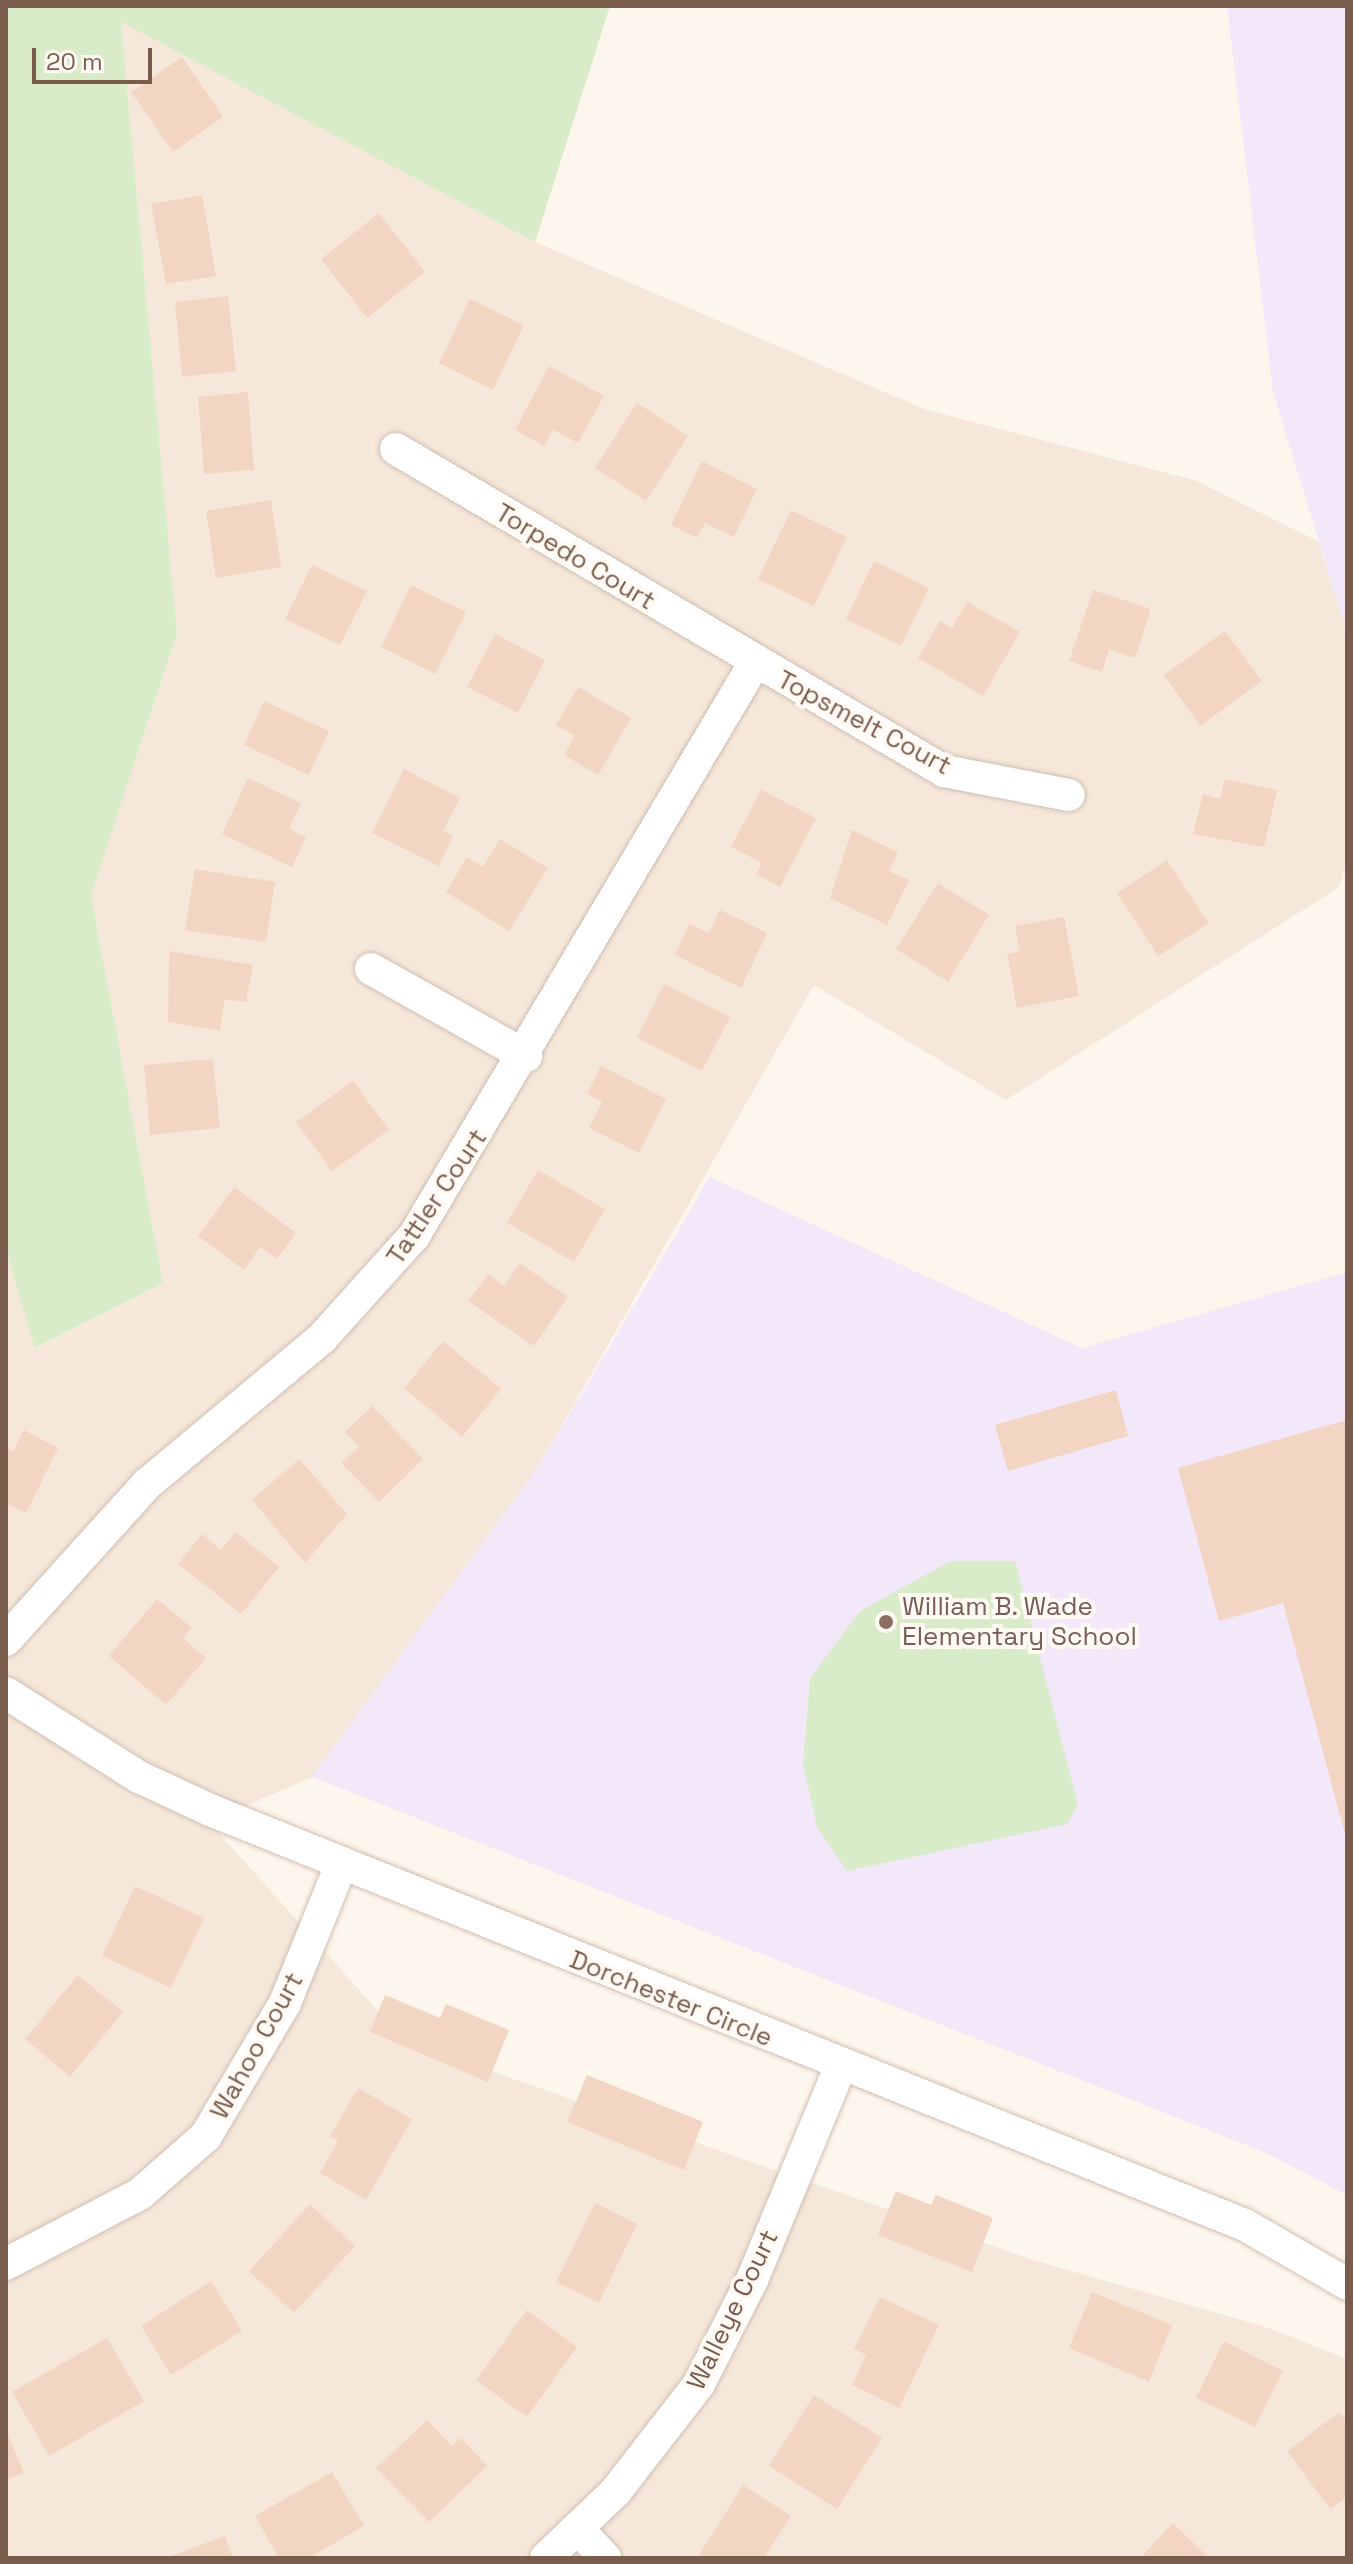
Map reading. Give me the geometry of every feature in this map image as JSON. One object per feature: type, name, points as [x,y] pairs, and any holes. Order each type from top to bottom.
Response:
[{"type":"street","name":"Torpedo Court","points":[[396,449],[754,664]]},
{"type":"street","name":"Topsmelt Court","points":[[754,664],[944,771],[1069,795]]},
{"type":"street","name":"Tattler Court","points":[[6,1640],[147,1484],[322,1338],[392,1265],[445,1193],[754,664]]},
{"type":"street","points":[[371,969],[526,1056]]},
{"type":"street","name":"Dorchester Circle","points":[[6,1693],[139,1777],[341,1865],[840,2068],[1245,2225],[1347,2284]]},
{"type":"street","name":"Wahoo Court","points":[[6,2264],[140,2194],[206,2136],[285,2003],[341,1865]]},
{"type":"street","name":"Walleye Court","points":[[546,2558],[580,2531],[653,2448],[711,2364],[840,2068]]},
{"type":"street","points":[[580,2531],[605,2558]]},
{"type":"shaded area","points":[[1227,6],[1347,6],[1347,633],[1273,392]]},
{"type":"shaded area","points":[[121,21],[535,242],[924,409],[1197,481],[1318,541],[1347,633],[1347,858],[1339,887],[1006,1100],[814,985],[538,1467],[312,1777],[209,1822],[405,2041],[1033,2260],[1266,2327],[1347,2359],[1347,2558],[6,2558],[6,1251],[36,1348],[163,1283],[91,895],[177,634]]},
{"type":"shaded area","name":"William B. Wade Elementary School","points":[[710,1177],[1082,1348],[1347,1272],[1347,2195],[1264,2152],[312,1777],[538,1467]]},
{"type":"green space","points":[[6,6],[610,6],[535,242],[121,22],[177,634],[91,895],[163,1283],[35,1348],[6,1251]]},
{"type":"green space","points":[[951,1561],[1015,1561],[1078,1805],[1067,1824],[847,1871],[817,1827],[803,1763],[810,1678],[860,1611]]},
{"type":"building","points":[[182,57],[223,117],[173,152],[131,92]]},
{"type":"building","points":[[202,195],[216,276],[166,284],[151,204]]},
{"type":"building","points":[[379,213],[425,272],[367,318],[321,259]]},
{"type":"building","points":[[228,296],[236,371],[182,377],[175,302]]},
{"type":"building","points":[[470,299],[524,325],[493,390],[439,363]]},
{"type":"building","points":[[549,366],[604,396],[578,443],[553,430],[544,446],[515,430]]},
{"type":"building","points":[[248,392],[254,470],[204,474],[198,397]]},
{"type":"building","points":[[637,403],[688,436],[646,501],[595,468]]},
{"type":"building","points":[[702,461],[757,489],[734,537],[705,523],[697,538],[671,525]]},
{"type":"building","points":[[271,500],[281,567],[216,578],[206,511]]},
{"type":"building","points":[[791,510],[847,537],[814,606],[758,579]]},
{"type":"building","points":[[874,561],[929,588],[901,646],[846,619]]},
{"type":"building","points":[[312,565],[367,591],[340,645],[285,619]]},
{"type":"building","points":[[411,585],[466,612],[435,674],[381,647]]},
{"type":"building","points":[[1093,590],[1151,609],[1135,658],[1109,649],[1102,672],[1069,661]]},
{"type":"building","points":[[967,602],[1020,632],[983,696],[918,658],[940,621],[952,628]]},
{"type":"building","points":[[1225,631],[1262,681],[1200,726],[1164,675]]},
{"type":"building","points":[[495,634],[545,660],[518,713],[467,687]]},
{"type":"building","points":[[578,687],[631,718],[598,775],[564,755],[575,736],[556,725]]},
{"type":"building","points":[[264,701],[329,731],[309,775],[244,745]]},
{"type":"building","points":[[404,769],[460,798],[443,831],[453,836],[439,866],[372,833]]},
{"type":"building","points":[[248,778],[301,803],[289,829],[306,837],[292,867],[222,834]]},
{"type":"building","points":[[1225,779],[1277,790],[1264,847],[1193,834],[1203,794],[1220,799]]},
{"type":"building","points":[[761,790],[816,818],[780,887],[756,874],[762,863],[731,847]]},
{"type":"building","points":[[852,830],[898,852],[889,871],[909,880],[887,925],[830,898]]},
{"type":"building","points":[[500,839],[548,868],[509,931],[446,892],[467,857],[483,867]]},
{"type":"building","points":[[1167,860],[1209,923],[1158,956],[1117,893]]},
{"type":"building","points":[[195,869],[275,882],[266,942],[185,930]]},
{"type":"building","points":[[938,883],[989,915],[948,982],[896,949]]},
{"type":"building","points":[[720,910],[767,933],[741,988],[675,955],[689,924],[709,933]]},
{"type":"building","points":[[1064,917],[1079,996],[1017,1008],[1007,954],[1020,951],[1015,926]]},
{"type":"building","points":[[169,951],[253,965],[246,1002],[225,999],[220,1031],[168,1022]]},
{"type":"building","points":[[664,984],[730,1017],[702,1071],[637,1038]]},
{"type":"building","points":[[213,1059],[220,1128],[150,1135],[144,1065]]},
{"type":"building","points":[[601,1066],[666,1099],[639,1153],[589,1128],[602,1102],[587,1094]]},
{"type":"building","points":[[353,1081],[389,1130],[332,1171],[296,1122]]},
{"type":"building","points":[[538,1170],[605,1209],[574,1262],[507,1223]]},
{"type":"building","points":[[234,1187],[296,1233],[277,1259],[260,1247],[244,1270],[198,1236]]},
{"type":"building","points":[[520,1263],[568,1297],[534,1346],[468,1301],[488,1274],[504,1286]]},
{"type":"building","points":[[443,1341],[501,1389],[462,1437],[404,1388]]},
{"type":"building","points":[[1116,1390],[1128,1436],[1008,1471],[995,1425]]},
{"type":"building","points":[[372,1406],[423,1459],[379,1502],[341,1463],[359,1446],[345,1432]]},
{"type":"building","points":[[1347,1420],[1346,1838],[1283,1603],[1219,1621],[1178,1468]]},
{"type":"building","points":[[24,1430],[58,1448],[26,1513],[6,1503],[6,1448],[13,1451]]},
{"type":"building","points":[[299,1459],[347,1514],[305,1563],[252,1500]]},
{"type":"building","points":[[236,1532],[279,1567],[241,1614],[178,1564],[202,1534],[221,1550]]},
{"type":"building","points":[[157,1599],[192,1628],[183,1638],[206,1658],[166,1705],[109,1656]]},
{"type":"building","points":[[135,1886],[204,1918],[171,1988],[102,1956]]},
{"type":"building","points":[[78,1975],[123,2012],[70,2077],[25,2039]]},
{"type":"building","points":[[385,1995],[440,2018],[446,2004],[509,2030],[488,2082],[370,2032]]},
{"type":"building","points":[[587,2075],[703,2122],[684,2170],[567,2122]]},
{"type":"building","points":[[358,2088],[412,2119],[366,2200],[320,2173],[338,2141],[330,2136]]},
{"type":"building","points":[[896,2191],[931,2205],[936,2195],[993,2218],[972,2272],[878,2235]]},
{"type":"building","points":[[595,2203],[637,2224],[599,2303],[556,2282]]},
{"type":"building","points":[[310,2204],[355,2246],[294,2313],[249,2271]]},
{"type":"building","points":[[211,2281],[242,2331],[171,2375],[141,2326]]},
{"type":"building","points":[[1092,2292],[1172,2325],[1149,2382],[1069,2348]]},
{"type":"building","points":[[880,2297],[939,2325],[899,2408],[852,2385],[866,2355],[854,2349]]},
{"type":"building","points":[[527,2310],[577,2347],[527,2417],[476,2380]]},
{"type":"building","points":[[107,2338],[144,2401],[49,2456],[12,2392]]},
{"type":"building","points":[[1224,2341],[1283,2371],[1255,2427],[1196,2398]]},
{"type":"building","points":[[814,2395],[882,2438],[837,2509],[769,2466]]},
{"type":"building","points":[[1339,2412],[1347,2423],[1347,2497],[1330,2509],[1287,2451]]},
{"type":"building","points":[[427,2420],[452,2446],[461,2438],[487,2466],[429,2522],[376,2468]]},
{"type":"building","points":[[6,2431],[24,2473],[6,2480]]},
{"type":"building","points":[[332,2472],[364,2526],[309,2558],[279,2558],[255,2516]]},
{"type":"building","points":[[743,2485],[791,2516],[764,2558],[697,2558]]},
{"type":"building","points":[[1173,2523],[1209,2558],[1140,2558]]},
{"type":"building","points":[[225,2536],[233,2558],[165,2558]]},
{"type":"place","name":"William B. Wade Elementary School","points":[[886,1622]]}]
